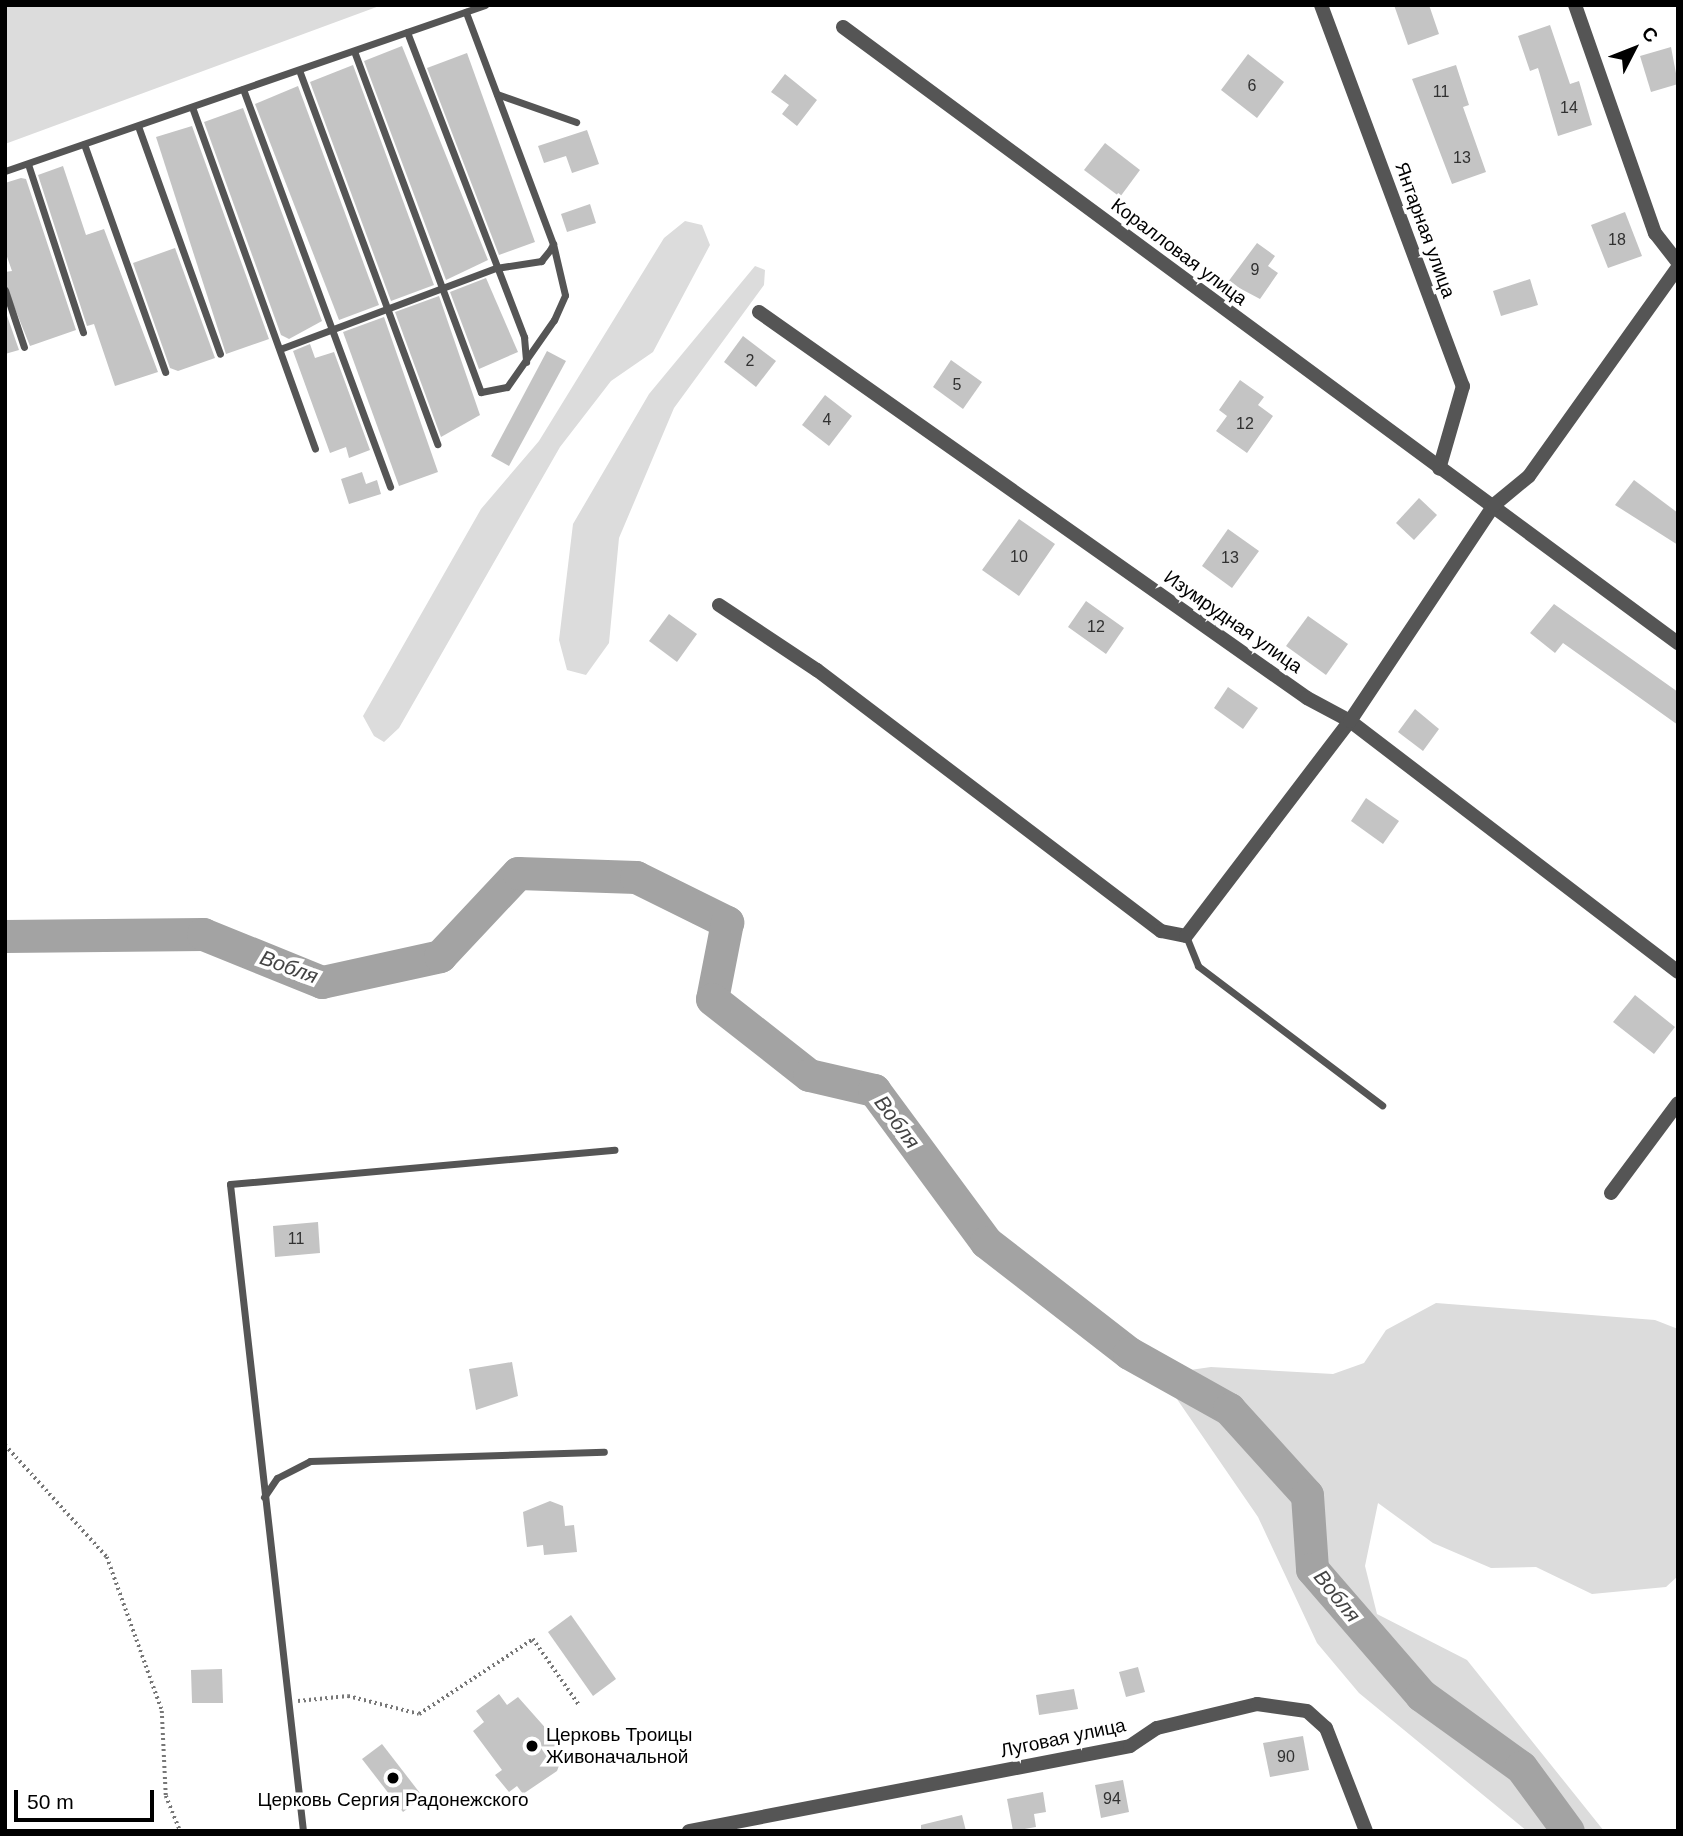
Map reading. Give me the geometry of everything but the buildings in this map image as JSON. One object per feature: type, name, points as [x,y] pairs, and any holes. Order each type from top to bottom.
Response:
[{"type":"street","name":"Янтарная улица","points":[[1321,5],[1463,386],[1439,469]]},
{"type":"street","points":[[719,604],[817,670],[1161,931],[1186,936],[1350,721],[1494,505],[1529,476],[1678,265],[1655,233],[1575,5]]},
{"type":"street","name":"Коралловая улица","points":[[843,27],[1439,469],[1494,505]]},
{"type":"street","name":"Изумрудная улица","points":[[759,312],[1307,698],[1350,721],[1678,972]]},
{"type":"street","points":[[1494,505],[1678,643]]},
{"type":"street","points":[[1611,1193],[1678,1103]]},
{"type":"street","name":"Луговая улица","points":[[689,1831],[1130,1746],[1157,1728],[1256,1704],[1307,1711],[1326,1728],[1366,1831]]},
{"type":"lane","points":[[5,171],[485,5]]},
{"type":"lane","points":[[354,51],[481,392],[507,387],[526,363],[565,295],[553,244],[466,12]]},
{"type":"lane","points":[[407,32],[524,337],[526,363]]},
{"type":"lane","points":[[299,70],[438,444]]},
{"type":"lane","points":[[243,89],[390,487]]},
{"type":"lane","points":[[497,94],[576,122]]},
{"type":"lane","points":[[192,107],[315,448]]},
{"type":"lane","points":[[138,126],[220,354]]},
{"type":"lane","points":[[84,144],[165,372]]},
{"type":"lane","points":[[28,164],[83,332]]},
{"type":"lane","points":[[280,349],[496,268],[541,261],[553,244]]},
{"type":"lane","points":[[5,290],[24,346]]},
{"type":"lane","points":[[1186,936],[1198,966],[1381,1105]]},
{"type":"lane","points":[[303,1831],[230,1184],[614,1150]]},
{"type":"lane","points":[[264,1497],[290,1467],[310,1461],[604,1452]]},
{"type":"path","points":[[5,1445],[107,1557],[155,1685],[166,1796],[180,1831]]},
{"type":"path","points":[[288,1702],[348,1696],[419,1714],[533,1639],[579,1705]]},
{"type":"shaded area","points":[[5,5],[382,5],[5,144]]},
{"type":"shaded area","points":[[685,221],[702,225],[710,245],[653,352],[611,381],[560,447],[399,728],[384,742],[374,736],[363,716],[481,509],[539,441],[664,238]]},
{"type":"shaded area","points":[[755,266],[765,270],[764,285],[674,408],[619,538],[609,643],[586,675],[567,670],[559,640],[573,524],[649,394]]},
{"type":"shaded area","points":[[1436,1303],[1655,1320],[1678,1329],[1678,1576],[1666,1587],[1592,1594],[1536,1567],[1491,1568],[1433,1543],[1378,1503],[1365,1566],[1377,1614],[1467,1660],[1604,1831],[1527,1831],[1359,1693],[1317,1643],[1258,1517],[1168,1386],[1169,1373],[1211,1367],[1333,1374],[1364,1363],[1386,1330]]},
{"type":"waterway","name":"Вобля","points":[[5,936],[203,934],[322,982],[440,956],[518,873],[636,877],[727,922],[712,999],[809,1075],[874,1090],[986,1242],[1129,1353],[1229,1409],[1307,1495],[1312,1569],[1421,1695],[1521,1767],[1568,1831]]},
{"type":"place","name":"Церковь Троицы Живоначальной","points":[[532,1746]]},
{"type":"place","name":"Церковь Сергия Радонежского","points":[[393,1778]]}]
